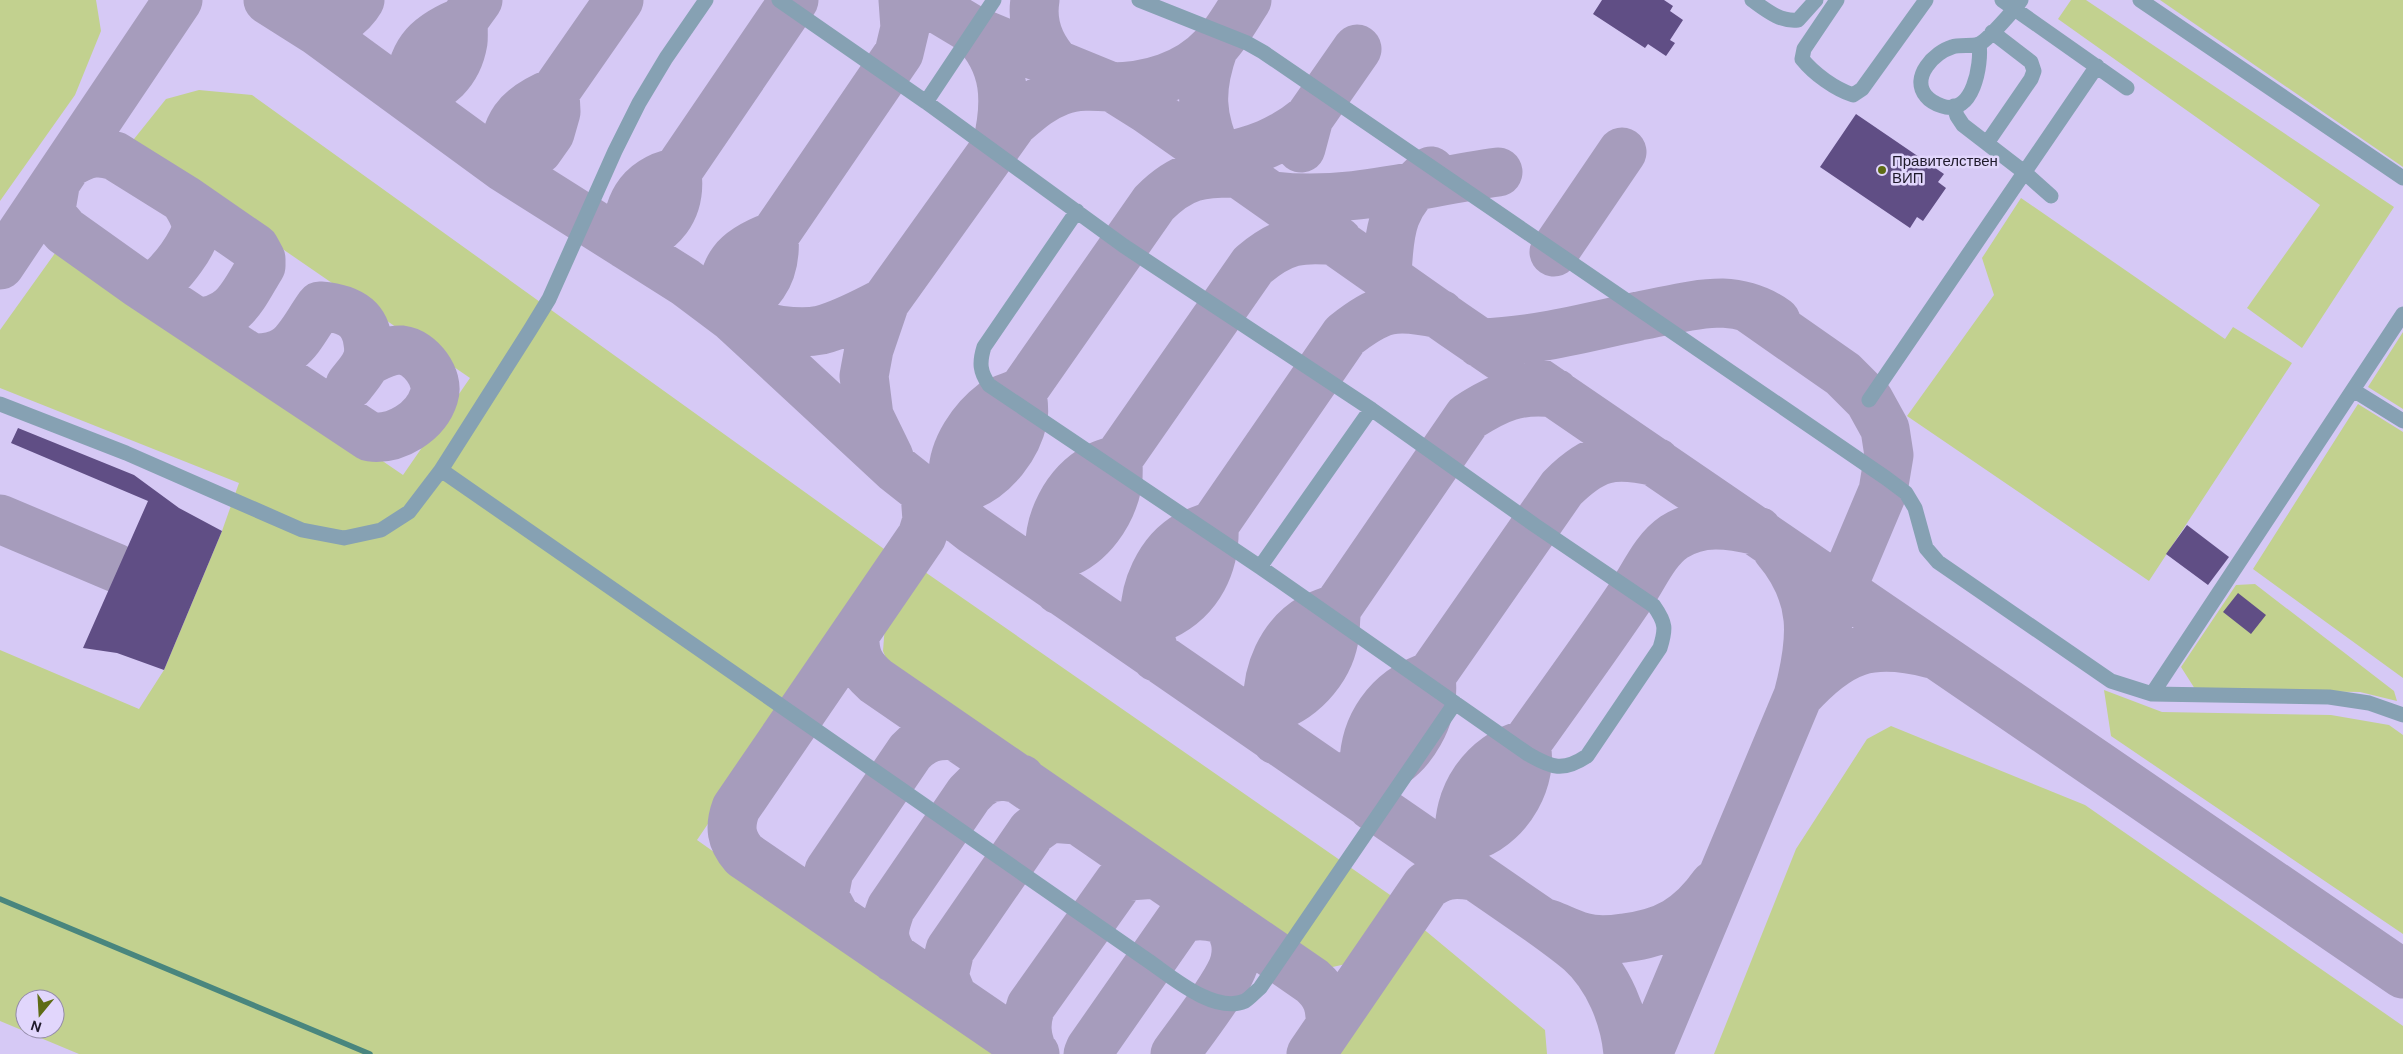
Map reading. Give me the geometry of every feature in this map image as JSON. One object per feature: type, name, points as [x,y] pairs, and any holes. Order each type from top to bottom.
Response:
[{"type":"street","points":[[0,404],[126,453],[302,530],[344,538],[381,530],[409,512],[441,470],[549,299],[614,151],[666,58],[706,0]]},
{"type":"street","points":[[779,0],[926,102],[1124,246],[1370,409],[1536,526],[1654,606],[1664,620],[1664,635],[1660,648],[1587,756],[1573,765],[1561,768],[1546,764],[1260,567],[990,385],[982,374],[980,360],[987,341],[1077,212]]},
{"type":"street","points":[[926,102],[994,0]]},
{"type":"street","points":[[1140,0],[1247,43],[1263,52],[1906,493],[1915,508],[1926,548],[1938,562],[2111,681],[2152,694],[2329,697],[2369,703],[2403,715]]},
{"type":"street","points":[[1752,0],[1777,17],[1788,21],[1798,20],[1816,0]]},
{"type":"street","points":[[1837,0],[1804,49],[1802,58],[1808,66],[1844,92],[1854,95],[1862,89],[1926,0]]},
{"type":"street","points":[[2002,0],[2018,5],[2127,88]]},
{"type":"street","points":[[2140,0],[2403,178]]},
{"type":"street","points":[[1979,44],[1980,67],[1977,80],[1971,93],[1963,101],[1954,106],[1945,107],[1934,103],[1926,96],[1921,88],[1923,71],[1940,52],[1952,46],[1979,44],[2018,5]]},
{"type":"street","points":[[1987,143],[2034,71],[2031,62],[1992,32]]},
{"type":"street","points":[[1869,400],[2097,66]]},
{"type":"street","points":[[1954,106],[1957,116],[1963,125],[2024,172],[2050,196]]},
{"type":"street","points":[[2152,694],[2403,314]]},
{"type":"street","points":[[2353,390],[2403,421]]},
{"type":"street","points":[[1260,567],[1370,409]]},
{"type":"street","points":[[441,470],[1157,967],[1196,993],[1228,1004],[1245,1000],[1260,988],[1455,703]]},
{"type":"shaded area","points":[[0,0],[2403,0],[2403,1054],[0,1054]]},
{"type":"green space","points":[[0,0],[96,0],[101,31],[75,95],[0,201]]},
{"type":"green space","points":[[2071,0],[2086,0],[2394,207],[2302,348],[2247,308],[2320,205],[2058,19]]},
{"type":"green space","points":[[2160,0],[2403,0],[2403,167]]},
{"type":"green space","points":[[199,90],[252,95],[891,554],[697,840],[1001,1054],[79,1054],[43,1039],[65,1039],[65,989],[15,989],[15,1027],[0,1021],[0,650],[139,709],[164,670],[222,531],[239,483],[0,388],[0,330],[63,242],[403,475],[470,378],[130,144],[166,99]]},
{"type":"green space","points":[[2021,198],[2225,339],[2233,327],[2292,363],[2149,581],[1907,416],[1994,295],[1982,258]]},
{"type":"green space","points":[[2403,332],[2403,409],[2368,387]]},
{"type":"green space","points":[[2358,404],[2403,432],[2403,678],[2253,569]]},
{"type":"green space","points":[[925,572],[1393,897],[1394,913],[1375,944],[1355,962],[1328,968],[1300,959],[908,687],[891,670],[883,651],[885,625],[916,578]]},
{"type":"green space","points":[[2255,584],[2394,691],[2397,701],[2360,692],[2195,689],[2181,667],[2236,585]]},
{"type":"green space","points":[[2104,690],[2162,712],[2331,715],[2389,725],[2403,735],[2403,934],[2111,736]]},
{"type":"green space","points":[[1891,726],[2085,805],[2403,1026],[2403,1054],[1714,1054],[1796,849],[1867,739]]},
{"type":"green space","points":[[1421,927],[1545,1030],[1547,1054],[1336,1054]]},
{"type":"building","points":[[1602,0],[1664,0],[1673,6],[1670,11],[1683,20],[1670,40],[1675,43],[1666,56],[1648,44],[1645,48],[1593,14]]},
{"type":"building","name":"Правителствен ВИП","points":[[1856,114],[1944,174],[1938,182],[1946,188],[1923,221],[1917,217],[1910,228],[1820,167]]},
{"type":"building","points":[[18,428],[134,475],[179,508],[222,531],[164,670],[117,653],[83,648],[148,501],[11,443]]},
{"type":"building","points":[[2187,525],[2229,557],[2208,585],[2166,554]]},
{"type":"building","points":[[2238,593],[2266,615],[2251,634],[2223,612]]},
{"type":"waterway","points":[[0,899],[370,1054]]},
{"type":"taxiway","points":[[0,265],[178,0]]},
{"type":"taxiway","points":[[268,0],[317,31],[503,167],[685,282],[733,318],[896,469],[972,529],[1570,943],[1590,961],[1607,985],[1619,1012],[1628,1054]]},
{"type":"taxiway","points":[[317,3],[314,19],[317,31],[335,23],[351,11],[360,0]]},
{"type":"taxiway","points":[[464,21],[439,33],[422,49],[412,70],[410,98],[438,85],[451,71],[457,62],[463,42],[465,19],[478,0]]},
{"type":"taxiway","points":[[555,92],[531,104],[515,119],[509,129],[506,140],[503,167],[523,161],[538,150],[550,133],[556,112],[555,92],[619,0]]},
{"type":"taxiway","points":[[677,172],[652,182],[636,198],[628,219],[626,245],[650,234],[667,219],[673,209],[676,198],[678,186],[677,172],[794,0]]},
{"type":"taxiway","points":[[774,236],[749,247],[733,262],[727,271],[724,281],[721,309],[746,300],[756,293],[769,274],[774,250],[774,236],[899,53],[905,28],[903,0]]},
{"type":"taxiway","points":[[923,0],[973,30],[1112,87],[1147,109],[1453,324],[2403,974]]},
{"type":"taxiway","points":[[1035,0],[1034,9],[1039,36],[1047,52],[1058,66]]},
{"type":"taxiway","points":[[889,457],[869,416],[864,376],[869,349],[885,302],[1013,123],[1041,101],[1066,89],[1085,86],[1138,85],[1166,78],[1179,72],[1203,57],[1219,42],[1247,0]]},
{"type":"taxiway","points":[[974,31],[993,57],[1002,85],[1002,114],[997,145]]},
{"type":"taxiway","points":[[1214,47],[1206,76],[1204,103],[1208,129],[1219,158],[1267,144],[1288,133],[1309,118]]},
{"type":"taxiway","points":[[1301,148],[1309,118],[1357,49]]},
{"type":"taxiway","points":[[1554,252],[1622,152]]},
{"type":"taxiway","points":[[71,162],[92,153],[115,156],[184,199],[255,248],[261,259],[261,266],[243,296],[229,311],[210,320],[197,322]]},
{"type":"taxiway","points":[[1387,276],[1389,244],[1400,206],[1408,194],[1431,171]]},
{"type":"taxiway","points":[[1274,196],[1302,198],[1358,195],[1498,172]]},
{"type":"taxiway","points":[[960,520],[955,497],[954,464],[960,444],[978,418],[993,404],[1022,392],[1154,203],[1174,186],[1193,177],[1214,173],[1241,173]]},
{"type":"taxiway","points":[[55,186],[51,209],[54,218],[65,231],[138,283],[370,437],[390,436],[417,421],[430,405],[435,389],[431,374],[422,361],[409,352],[397,350],[384,353],[366,362]]},
{"type":"taxiway","points":[[138,283],[153,284],[163,279],[181,258],[192,241],[196,224],[192,212],[184,199]]},
{"type":"taxiway","points":[[1059,590],[1052,569],[1050,543],[1055,517],[1068,493],[1086,474],[1099,466],[1118,459],[1253,265],[1274,250],[1292,242],[1302,240],[1338,241]]},
{"type":"taxiway","points":[[733,318],[777,330],[810,332],[838,324],[885,302]]},
{"type":"taxiway","points":[[1480,343],[1541,337],[1712,303],[1743,306],[1776,321]]},
{"type":"taxiway","points":[[251,358],[265,358],[285,351],[300,337],[320,306],[338,309],[345,311],[358,320],[363,326],[368,343],[365,365],[350,385]]},
{"type":"taxiway","points":[[1747,307],[1843,374],[1869,400],[1885,429],[1889,455],[1883,491],[1829,619]]},
{"type":"taxiway","points":[[1156,657],[1146,624],[1145,611],[1150,586],[1161,561],[1169,551],[1189,535],[1214,525],[1345,335],[1369,318],[1389,310],[1411,309],[1440,314]]},
{"type":"taxiway","points":[[928,496],[954,491],[979,481],[1004,459],[1016,440],[1023,419],[1022,392]]},
{"type":"taxiway","points":[[1276,740],[1268,711],[1268,694],[1273,669],[1278,656],[1292,635],[1312,618],[1337,608],[1468,417],[1489,404],[1509,396],[1530,392],[1555,393]]},
{"type":"taxiway","points":[[1372,806],[1364,772],[1365,755],[1373,725],[1390,700],[1402,690],[1431,676],[1562,488],[1584,469],[1605,459],[1628,457],[1656,462]]},
{"type":"taxiway","points":[[1021,561],[1058,556],[1073,549],[1091,535],[1105,517],[1114,497],[1118,479],[1118,459]]},
{"type":"taxiway","points":[[925,493],[927,520],[922,536],[736,808],[732,821],[732,833],[736,844],[744,855],[1035,1054]]},
{"type":"taxiway","points":[[0,519],[116,568]]},
{"type":"taxiway","points":[[1119,626],[1150,623],[1176,609],[1186,600],[1203,579],[1208,566],[1212,553],[1214,525]]},
{"type":"taxiway","points":[[1469,873],[1461,849],[1460,824],[1462,808],[1475,780],[1497,758],[1526,744],[1607,630],[1661,549],[1674,537],[1694,528],[1725,525],[1758,531]]},
{"type":"taxiway","points":[[1648,1054],[1798,696],[1807,656],[1808,619],[1799,583],[1776,548]]},
{"type":"taxiway","points":[[1240,711],[1264,710],[1279,705],[1291,700],[1311,683],[1326,662],[1331,651],[1335,635],[1337,608]]},
{"type":"taxiway","points":[[855,635],[859,661],[876,681],[1312,981],[1325,996],[1329,1006],[1330,1026]]},
{"type":"taxiway","points":[[1798,696],[1828,667],[1858,651],[1891,647],[1932,654]]},
{"type":"taxiway","points":[[1336,777],[1375,772],[1389,766],[1411,746],[1419,733],[1430,705],[1432,691],[1431,676]]},
{"type":"taxiway","points":[[836,918],[824,896],[829,871],[910,752],[920,743],[931,738],[937,736],[956,736]]},
{"type":"taxiway","points":[[1431,845],[1471,837],[1488,829],[1499,820],[1516,798],[1522,785],[1528,757],[1526,744]]},
{"type":"taxiway","points":[[894,958],[885,939],[886,922],[891,908],[969,794],[989,778],[1004,776],[1021,779]]},
{"type":"taxiway","points":[[953,998],[944,976],[950,950],[1032,831],[1050,818],[1077,820]]},
{"type":"taxiway","points":[[1033,1053],[1027,1030],[1031,1006],[1119,882],[1129,876],[1156,874]]},
{"type":"taxiway","points":[[1311,1054],[1426,886],[1448,875],[1473,876]]},
{"type":"taxiway","points":[[1549,924],[1578,936],[1592,939],[1603,940],[1639,936],[1664,928],[1686,915],[1696,907],[1714,885]]},
{"type":"taxiway","points":[[1088,1054],[1180,920],[1200,916],[1220,919]]},
{"type":"taxiway","points":[[1175,1054],[1218,994],[1232,969],[1236,955],[1236,945],[1228,923]]},
{"type":"place","name":"Правителствен ВИП","points":[[1882,170]]}]
